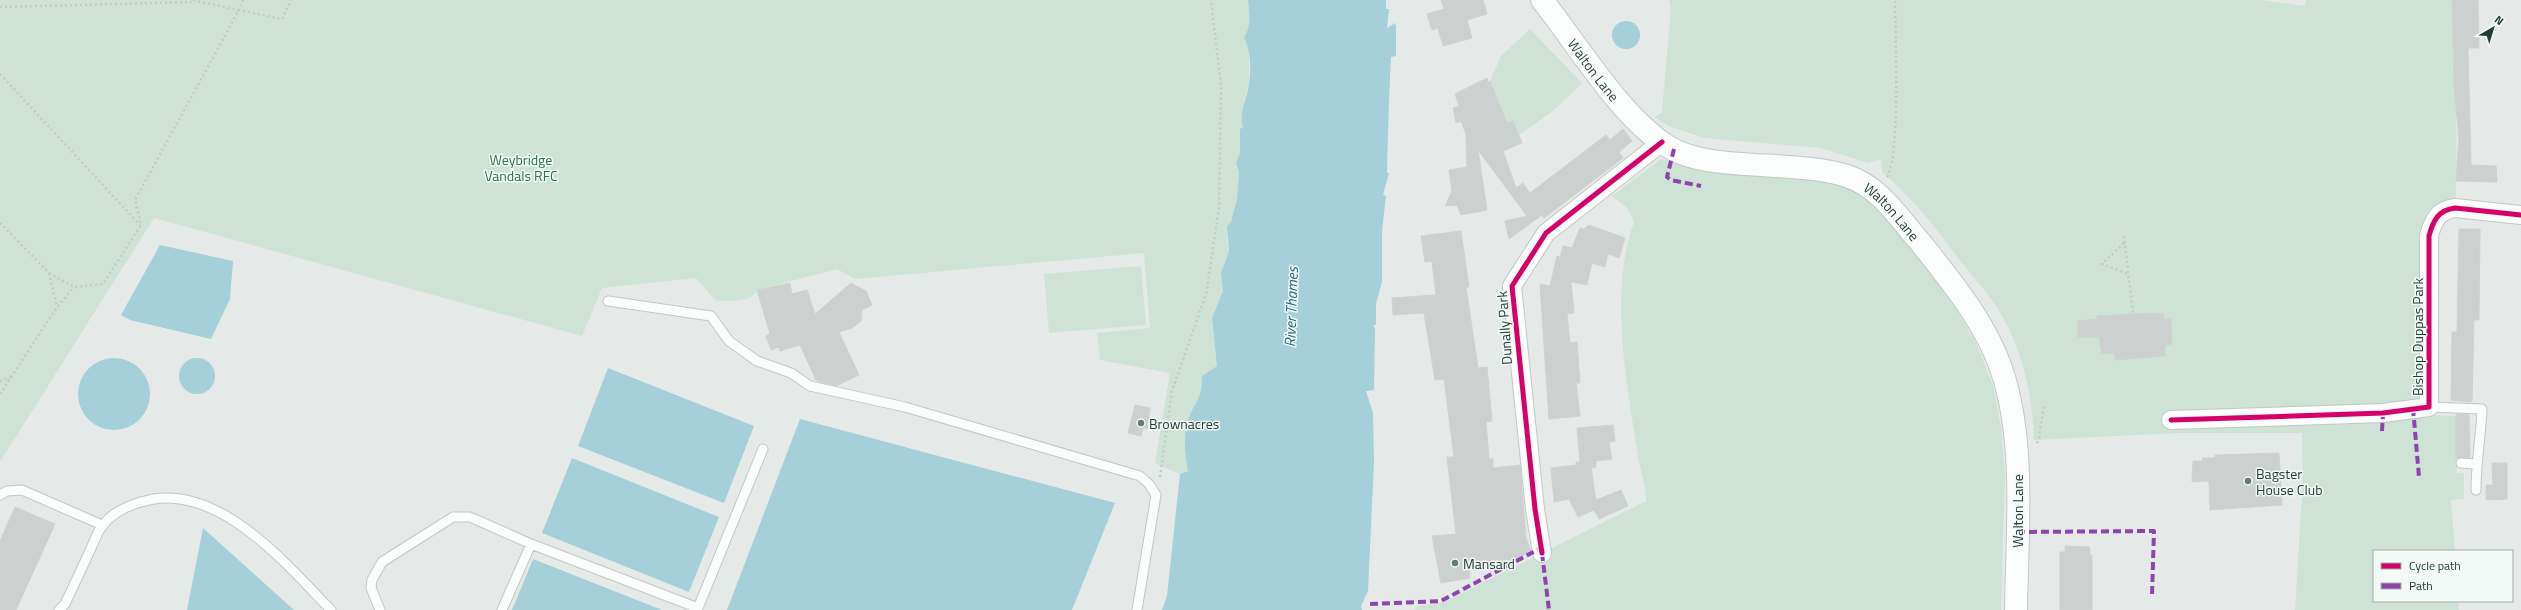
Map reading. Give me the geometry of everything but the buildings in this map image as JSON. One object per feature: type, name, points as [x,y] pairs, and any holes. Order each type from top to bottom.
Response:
[{"type":"main road","name":"Walton Lane","points":[[1542,0],[1635,118],[1662,142],[1674,149],[1703,159],[1799,166],[1845,176],[1866,184],[1884,199],[1941,268],[1968,307],[1992,346],[2009,394],[2017,475],[2016,610]]},
{"type":"street","name":"Dunally Park","points":[[1542,553],[1533,487],[1512,286],[1546,233],[1662,142]]},
{"type":"street","name":"Bishop Duppas Park","points":[[2171,420],[2382,413],[2429,406],[2429,236],[2432,224],[2439,214],[2448,209],[2521,215]]},
{"type":"lane","points":[[608,301],[711,316],[729,341],[757,361],[791,373],[810,386],[905,407],[1131,471],[1149,484],[1156,495],[1137,610]]},
{"type":"lane","points":[[2429,406],[2482,409],[2480,451],[2476,464],[2476,490]]},
{"type":"lane","points":[[380,610],[371,588],[372,580],[382,562],[453,517],[470,517],[531,544],[698,609],[763,449]]},
{"type":"lane","points":[[2461,463],[2476,464]]},
{"type":"lane","points":[[0,495],[7,491],[22,490],[102,525]]},
{"type":"lane","points":[[59,610],[65,604],[102,525],[125,507],[149,499],[174,497],[213,509],[243,525],[276,553],[331,610]]},
{"type":"lane","points":[[502,610],[531,544]]},
{"type":"path","points":[[0,223],[49,273],[74,287],[103,284],[141,225],[136,200],[243,0]]},
{"type":"path","points":[[0,7],[193,1],[282,19],[291,0]]},
{"type":"path","points":[[1156,495],[1172,392],[1206,294],[1219,208],[1221,86],[1211,0]]},
{"type":"path","points":[[1884,184],[1892,167],[1895,0]]},
{"type":"path","points":[[0,74],[141,225]]},
{"type":"path","points":[[2124,236],[2133,314]]},
{"type":"path","points":[[2125,242],[2102,264],[2128,274]]},
{"type":"path","points":[[49,273],[57,306]]},
{"type":"path","points":[[0,394],[57,306],[74,287]]},
{"type":"path","points":[[0,381],[11,377]]},
{"type":"path","points":[[2036,444],[2039,438],[2044,404]]},
{"type":"green space","name":"Weybridge Vandals RFC","points":[[0,0],[1248,0],[1249,24],[1247,33],[1244,37],[1249,48],[1249,84],[1244,101],[1243,127],[1240,129],[1240,153],[1236,163],[1239,172],[1237,199],[1227,241],[1229,251],[1221,273],[1223,291],[1212,318],[1217,366],[1202,376],[1200,395],[1188,420],[1185,446],[1188,471],[1180,474],[1155,463],[1170,373],[1100,360],[1097,333],[1150,328],[1144,253],[855,279],[837,269],[757,290],[750,297],[733,301],[716,301],[696,278],[602,288],[582,336],[154,218],[0,462]]},
{"type":"green space","points":[[1669,0],[2261,0],[2305,6],[2306,0],[2452,0],[2456,130],[2455,208],[2439,214],[2427,415],[2456,416],[2457,473],[2464,473],[2464,499],[2451,500],[2455,550],[2373,550],[2373,602],[2458,602],[2459,610],[2295,610],[2303,478],[2302,433],[2178,433],[2034,440],[2032,408],[2026,376],[2016,345],[1998,308],[1923,213],[1882,172],[1881,159],[1868,163],[1821,148],[1704,138],[1668,126],[1655,117],[1662,112],[1671,8]]},
{"type":"green space","points":[[1530,29],[1582,83],[1553,111],[1519,135],[1507,123],[1490,81],[1501,56]]},
{"type":"green space","points":[[1661,159],[1742,176],[1802,175],[1821,178],[1859,191],[1896,224],[1960,315],[1976,343],[1994,388],[2001,428],[2005,475],[2001,610],[1415,610],[1417,606],[1442,603],[1646,501],[1628,394],[1622,335],[1622,276],[1626,248],[1634,222],[1627,208],[1612,196]]},
{"type":"green space","points":[[1141,266],[1146,325],[1049,333],[1044,274]]},
{"type":"water","name":"River Thames","points":[[1248,0],[1386,0],[1386,9],[1389,9],[1387,28],[1395,23],[1396,26],[1396,56],[1391,57],[1387,173],[1389,173],[1383,195],[1386,196],[1382,231],[1382,282],[1376,304],[1376,325],[1373,325],[1375,328],[1374,390],[1366,391],[1373,413],[1374,462],[1368,591],[1361,606],[1362,610],[1162,610],[1167,596],[1180,474],[1188,471],[1185,445],[1186,426],[1200,395],[1202,376],[1217,366],[1212,318],[1223,291],[1221,273],[1229,251],[1227,226],[1231,222],[1237,199],[1239,172],[1236,163],[1240,153],[1240,129],[1243,127],[1242,116],[1250,72],[1249,54],[1244,37],[1247,33],[1249,24]]},
{"type":"water","points":[[1626,21],[1636,25],[1640,35],[1636,45],[1626,49],[1616,45],[1612,35],[1616,25]]},
{"type":"water","points":[[160,245],[233,261],[230,299],[211,339],[130,320],[121,315]]},
{"type":"water","points":[[107,358],[121,358],[140,368],[150,387],[150,401],[140,420],[121,430],[107,430],[88,420],[78,401],[78,387],[88,368]]},
{"type":"water","points":[[201,358],[210,363],[214,369],[214,383],[210,389],[201,394],[193,394],[184,389],[180,383],[179,372],[184,363],[190,359]]},
{"type":"water","points":[[608,368],[754,426],[724,503],[578,446]]},
{"type":"water","points":[[800,419],[1115,503],[1072,610],[727,610]]},
{"type":"water","points":[[572,458],[719,517],[689,592],[542,533]]},
{"type":"water","points":[[203,528],[294,610],[187,610]]},
{"type":"water","points":[[533,559],[662,610],[512,610]]},
{"type":"marked path","points":[[1674,149],[1667,177],[1671,180],[1701,186]]},
{"type":"marked path","points":[[2413,408],[2419,477]]},
{"type":"marked path","points":[[2382,431],[2383,413]]},
{"type":"marked path","points":[[2017,532],[2154,531],[2152,595]]},
{"type":"marked path","points":[[1370,604],[1441,601],[1541,548]]},
{"type":"marked path","points":[[1542,553],[1549,610]]},
{"type":"cycle path","points":[[1542,553],[1535,509],[1512,286],[1546,233],[1662,142]]},
{"type":"cycle path","points":[[2171,420],[2383,413],[2429,407],[2429,236],[2432,226],[2440,214],[2444,211],[2455,208],[2521,215]]},
{"type":"place","name":"Brownacres","points":[[1141,423]]},
{"type":"place","name":"Bagster House Club","points":[[2248,481]]},
{"type":"place","name":"Mansard","points":[[1455,563]]}]
